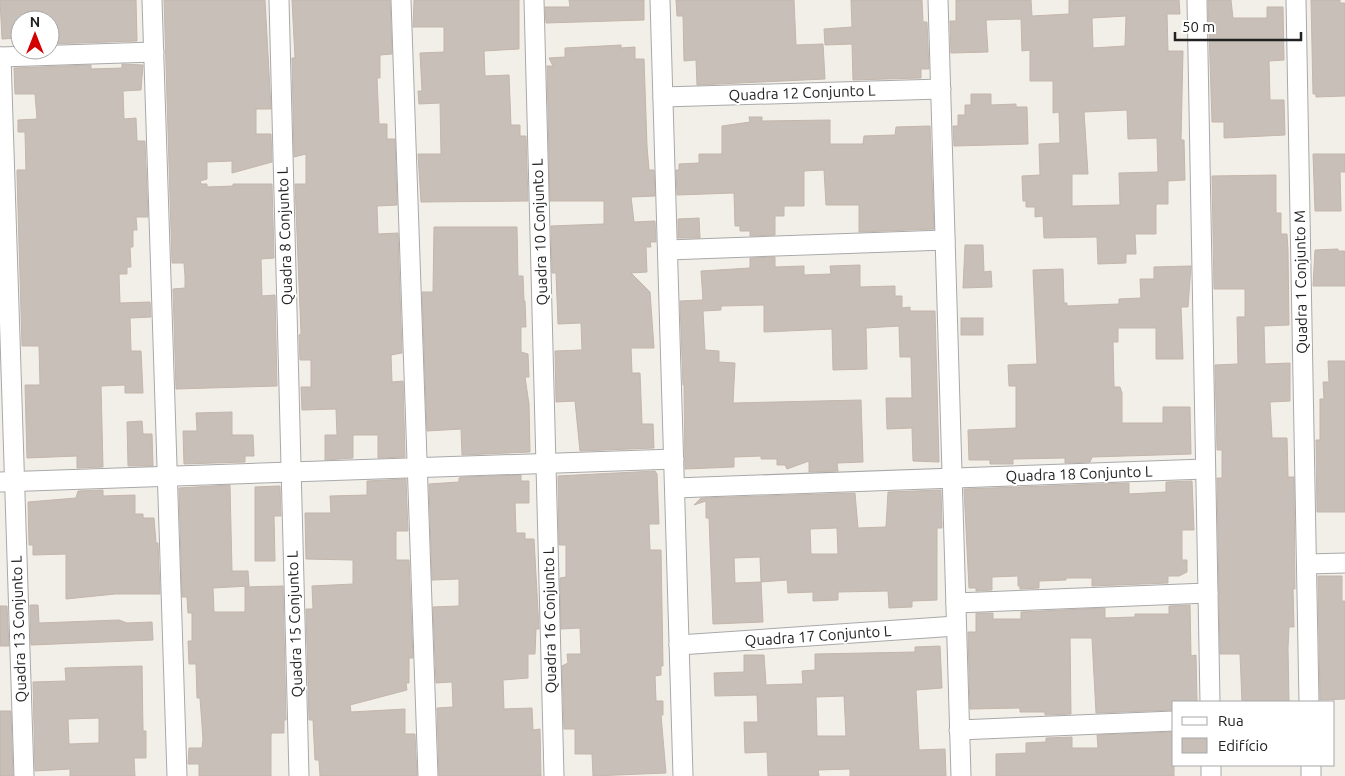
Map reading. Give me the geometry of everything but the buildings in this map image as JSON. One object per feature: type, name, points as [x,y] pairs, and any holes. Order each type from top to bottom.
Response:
[{"type":"street","points":[[152,0],[177,776]]},
{"type":"street","name":"Quadra 8 Conjunto L","points":[[279,0],[291,472]]},
{"type":"street","points":[[401,0],[428,776]]},
{"type":"street","name":"Quadra 10 Conjunto L","points":[[534,0],[546,463]]},
{"type":"street","points":[[660,0],[683,776]]},
{"type":"street","points":[[938,0],[961,776]]},
{"type":"street","points":[[1197,0],[1210,701]]},
{"type":"street","name":"Quadra 1 Conjunto M","points":[[1296,0],[1309,701]]},
{"type":"street","points":[[0,57],[154,52]]},
{"type":"street","name":"Quadra 13 Conjunto L","points":[[0,57],[7,482],[24,776]]},
{"type":"street","name":"Quadra 12 Conjunto L","points":[[663,97],[941,89]]},
{"type":"street","points":[[668,250],[945,240]]},
{"type":"street","points":[[7,482],[674,459]]},
{"type":"street","name":"Quadra 16 Conjunto L","points":[[546,463],[554,776]]},
{"type":"street","name":"Quadra 18 Conjunto L","points":[[675,488],[1206,469]]},
{"type":"street","name":"Quadra 15 Conjunto L","points":[[291,472],[299,776]]},
{"type":"street","points":[[1307,564],[1345,563]]},
{"type":"street","points":[[956,603],[1208,593]]},
{"type":"street","name":"Quadra 17 Conjunto L","points":[[679,645],[956,626]]},
{"type":"street","points":[[960,730],[1172,721]]}]
